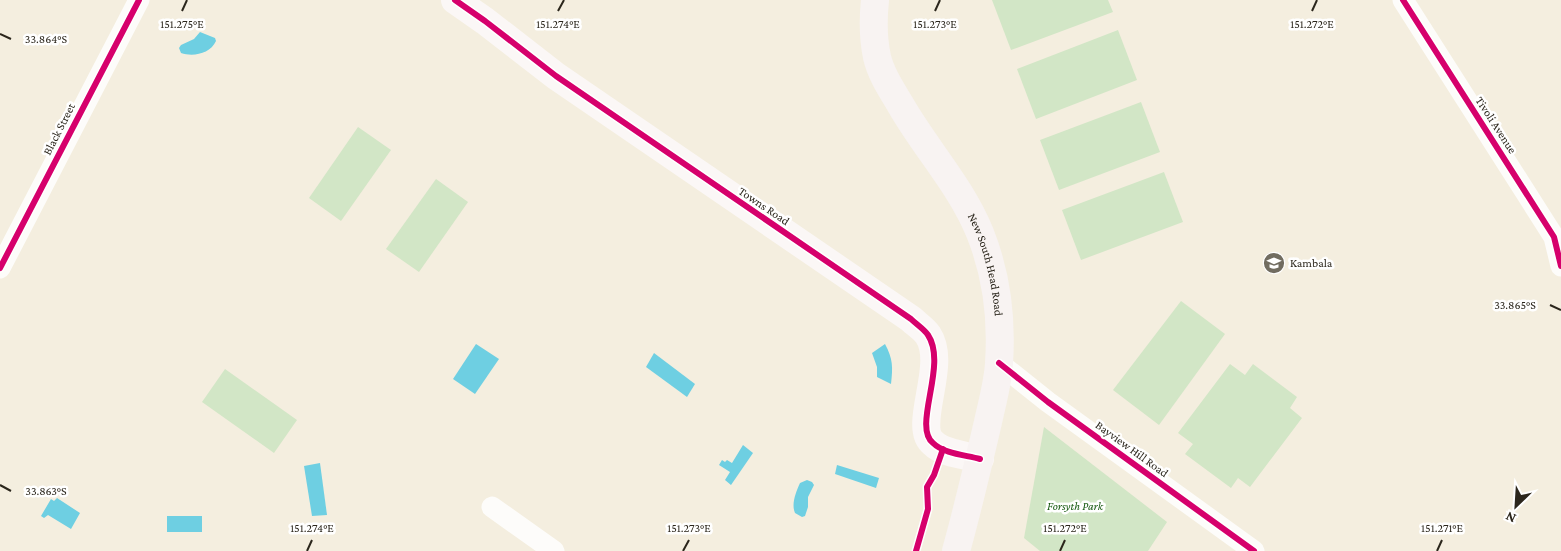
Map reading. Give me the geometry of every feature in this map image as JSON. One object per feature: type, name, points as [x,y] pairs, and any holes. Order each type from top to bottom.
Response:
[{"type":"main road","name":"New South Head Road","points":[[875,0],[874,33],[878,58],[888,85],[905,114],[958,190],[980,232],[992,268],[997,298],[1000,363],[980,459],[956,551]]},
{"type":"street","name":"Black Street","points":[[0,268],[139,0]]},
{"type":"street","name":"Towns Road","points":[[455,0],[486,21],[556,76],[911,319],[928,335],[934,350],[933,384],[925,422],[926,435],[939,448],[980,459]]},
{"type":"street","name":"Tivoli Avenue","points":[[1403,0],[1554,237],[1561,266]]},
{"type":"street","name":"Bayview Hill Road","points":[[1000,363],[1048,402],[1254,551]]},
{"type":"street","points":[[492,507],[554,551]]},
{"type":"green space","points":[[992,0],[1108,0],[1113,12],[1011,50]]},
{"type":"green space","points":[[1118,30],[1137,80],[1036,119],[1017,69]]},
{"type":"green space","points":[[1141,102],[1160,152],[1059,190],[1040,140]]},
{"type":"green space","points":[[358,127],[391,150],[341,221],[309,198]]},
{"type":"green space","points":[[1164,172],[1183,222],[1081,260],[1062,210]]},
{"type":"green space","points":[[436,179],[468,202],[419,272],[386,249]]},
{"type":"green space","points":[[1181,301],[1225,334],[1159,425],[1113,390]]},
{"type":"green space","points":[[1230,364],[1245,375],[1253,364],[1297,397],[1290,408],[1302,418],[1250,487],[1238,478],[1231,488],[1185,454],[1193,444],[1178,433]]},
{"type":"green space","points":[[225,369],[297,420],[274,453],[202,402]]},
{"type":"green space","name":"Forsyth Park","points":[[1044,427],[1167,522],[1148,551],[1040,551],[1024,538]]},
{"type":"water","points":[[200,32],[215,38],[216,41],[210,49],[191,55],[181,53],[179,48],[181,45],[194,39]]},
{"type":"water","points":[[476,344],[499,359],[475,394],[453,379]]},
{"type":"water","points":[[885,344],[892,363],[891,384],[877,377],[877,367],[872,353]]},
{"type":"water","points":[[654,353],[695,384],[687,397],[646,367]]},
{"type":"water","points":[[743,445],[753,453],[731,485],[725,480],[730,472],[719,465],[722,460],[732,463]]},
{"type":"water","points":[[320,463],[327,515],[312,516],[304,466]]},
{"type":"water","points":[[837,465],[879,478],[876,488],[835,474]]},
{"type":"water","points":[[807,480],[814,485],[808,497],[808,507],[805,516],[802,517],[795,513],[794,502],[800,483]]},
{"type":"water","points":[[57,498],[80,513],[71,529],[48,515],[44,518],[41,516],[51,499],[54,501]]},
{"type":"water","points":[[167,516],[202,516],[202,532],[167,532]]},
{"type":"cycle path","points":[[0,268],[139,0]]},
{"type":"cycle path","points":[[455,0],[556,76],[911,319],[928,335],[933,348],[933,378],[926,423],[928,435],[933,443],[943,450],[980,459]]},
{"type":"cycle path","points":[[1403,0],[1554,237],[1561,266]]},
{"type":"cycle path","points":[[999,363],[1048,402],[1254,551]]},
{"type":"cycle path","points":[[916,551],[928,509],[927,487],[934,475],[943,449]]},
{"type":"place","name":"Kambala","points":[[1274,263]]}]
